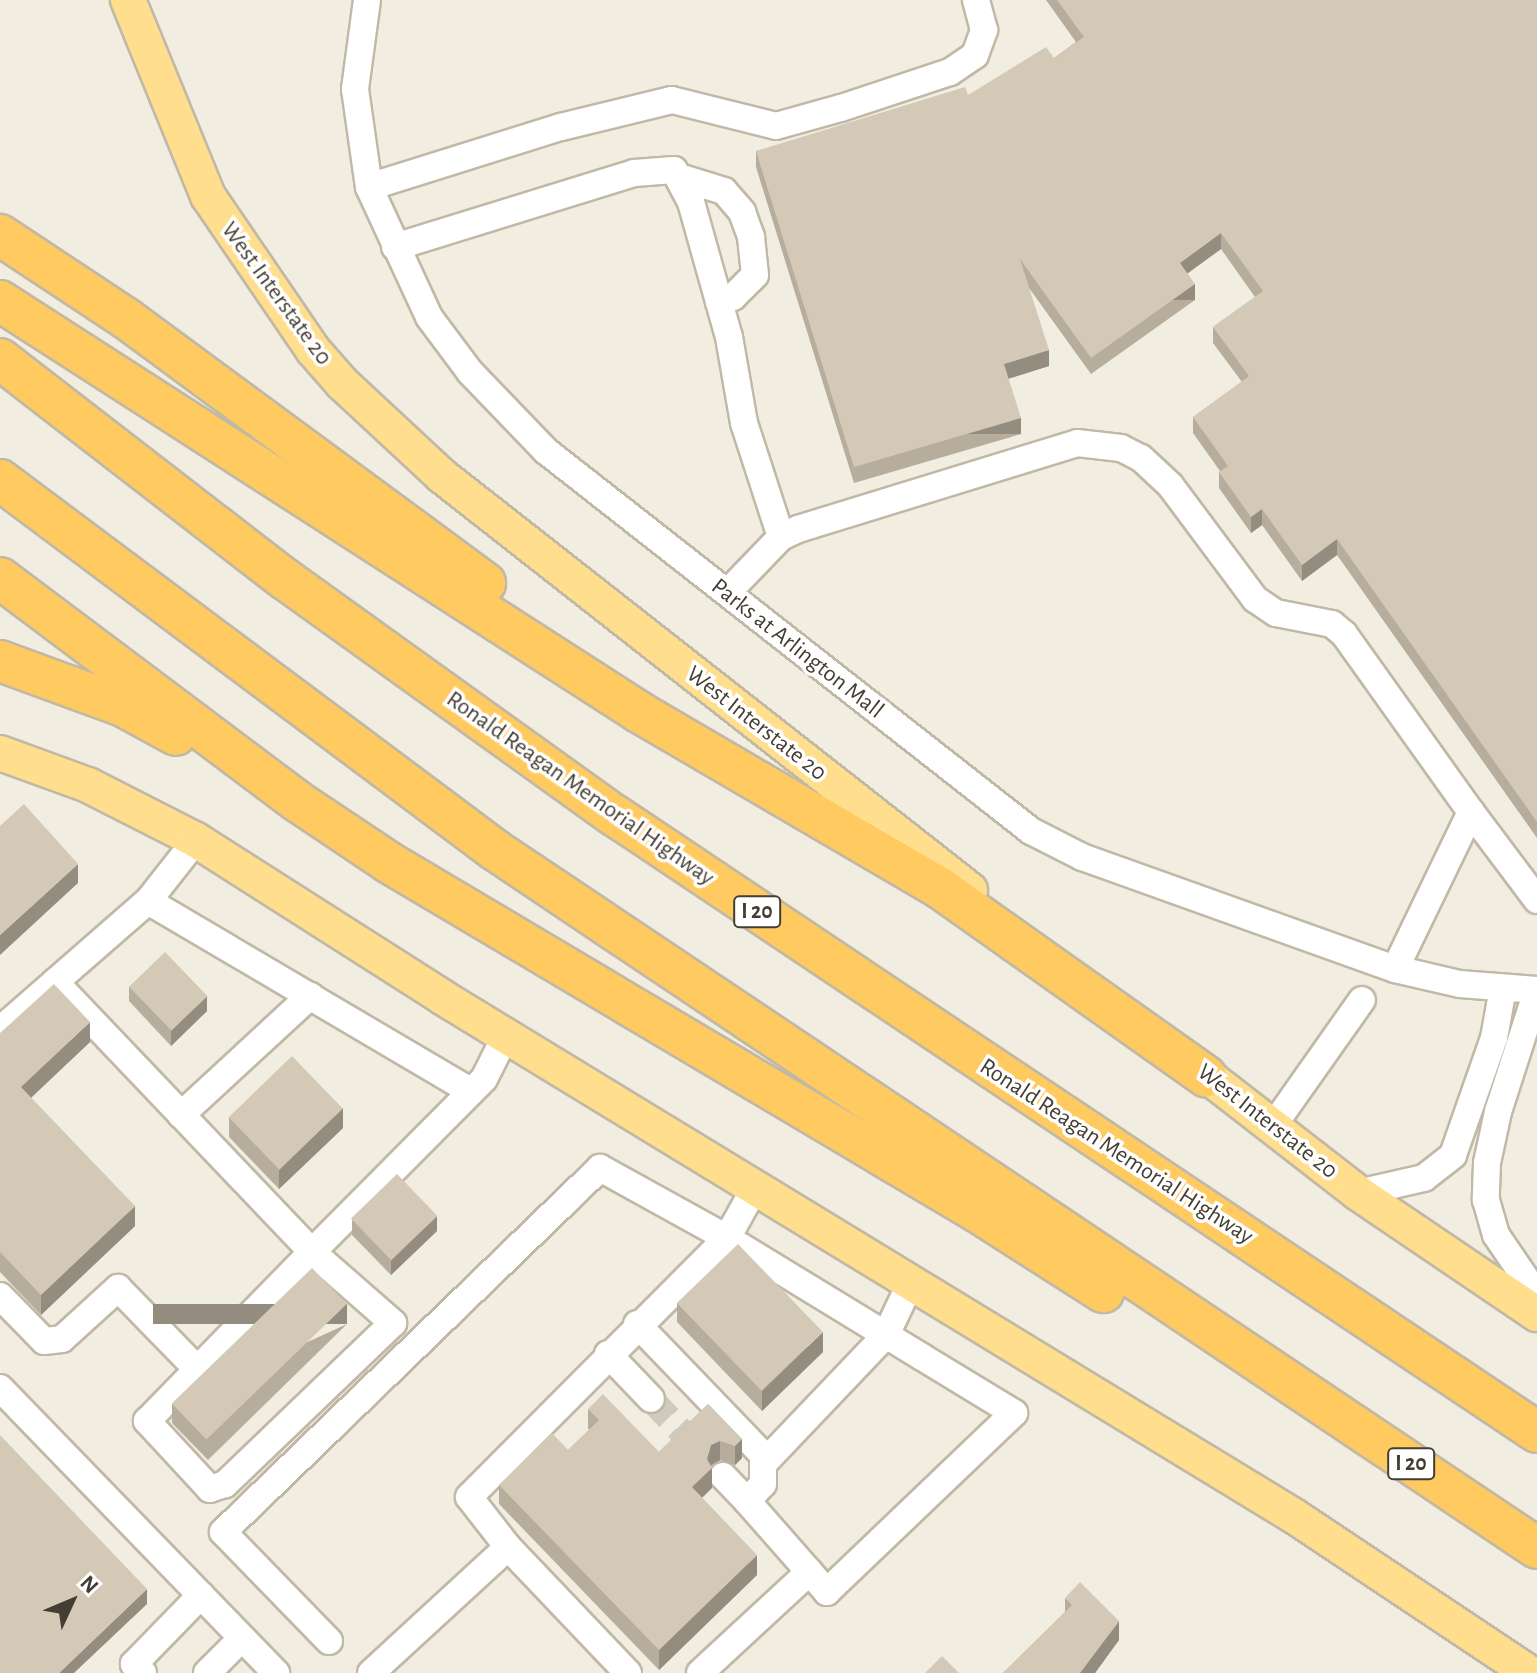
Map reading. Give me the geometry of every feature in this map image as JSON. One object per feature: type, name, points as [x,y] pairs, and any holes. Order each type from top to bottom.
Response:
[{"type":"highway","points":[[0,235],[127,319],[567,644],[831,821]]},
{"type":"highway","points":[[0,301],[639,712],[831,821],[940,888],[1206,1076]]},
{"type":"highway","name":"Ronald Reagan Memorial Highway","points":[[0,359],[285,579],[614,815],[1537,1432]]},
{"type":"highway","name":"I 20","points":[[0,480],[495,850],[1537,1548]]},
{"type":"highway","points":[[0,578],[297,801]]},
{"type":"highway","points":[[0,661],[123,706],[297,801],[594,988],[976,1211],[1229,1376],[1285,1380]]},
{"type":"main road","name":"West Interstate 20","points":[[128,0],[208,196],[304,338],[342,383],[466,495],[1206,1076],[1358,1193],[1537,1314]]},
{"type":"main road","points":[[0,753],[88,785],[196,840],[506,1035],[912,1280],[1294,1516],[1529,1673]]},
{"type":"street","name":"Parks at Arlington Mall","points":[[367,0],[355,89],[369,187],[429,317],[518,423],[562,464],[1031,831],[1082,857],[1395,969],[1537,991]]},
{"type":"street","points":[[369,187],[568,125],[672,100],[776,126],[841,108],[950,72],[975,55],[984,30],[976,0]]},
{"type":"street","points":[[395,247],[634,173],[666,167],[682,178],[724,191],[742,212],[751,237],[755,275],[733,297],[719,302]]},
{"type":"street","points":[[682,178],[719,302],[742,414],[781,537]]},
{"type":"street","points":[[728,592],[781,537],[1077,443],[1121,448],[1157,471],[1255,599],[1276,613],[1332,624],[1344,634],[1537,900]]},
{"type":"street","points":[[1395,969],[1471,812]]},
{"type":"street","points":[[0,1030],[148,901],[196,840]]},
{"type":"street","points":[[148,901],[471,1091]]},
{"type":"street","points":[[55,982],[312,1252],[393,1323],[225,1484],[210,1489],[147,1421],[196,1368],[312,1252],[471,1091],[484,1079],[506,1035]]},
{"type":"street","points":[[1358,1193],[1424,1178],[1453,1155],[1494,1038],[1503,988]]},
{"type":"street","points":[[1537,991],[1498,1112],[1487,1163],[1486,1200],[1496,1235],[1537,1295]]},
{"type":"street","points":[[181,1115],[310,996]]},
{"type":"street","points":[[1273,1126],[1362,1000]]},
{"type":"street","points":[[329,1641],[223,1532],[600,1168],[727,1238],[1014,1413],[827,1592],[723,1476]]},
{"type":"street","points":[[628,1673],[508,1547],[469,1497],[637,1324],[727,1238],[756,1186]]},
{"type":"street","points":[[747,1501],[763,1484],[767,1459],[886,1335],[912,1280]]},
{"type":"street","points":[[0,1296],[44,1341],[62,1339],[118,1288],[196,1368]]},
{"type":"street","points":[[637,1324],[767,1459]]},
{"type":"street","points":[[608,1354],[651,1399]]},
{"type":"street","points":[[0,1388],[276,1673]]},
{"type":"street","points":[[371,1673],[508,1547]]},
{"type":"street","points":[[700,1673],[809,1572]]},
{"type":"street","points":[[143,1673],[134,1664],[201,1595]]},
{"type":"street","points":[[207,1673],[242,1638]]},
{"type":"building","points":[[1057,0],[1537,0],[1537,822],[1337,539],[1302,565],[1262,509],[1251,517],[1219,472],[1228,466],[1193,417],[1249,376],[1213,327],[1263,291],[1221,233],[1180,263],[1195,284],[1091,358],[1020,259],[1049,350],[1004,364],[1021,418],[854,467],[756,151],[965,87],[968,95],[1046,47],[1054,58],[1084,37]]},
{"type":"building","points":[[24,804],[78,864],[0,935],[0,826]]},
{"type":"building","points":[[165,952],[207,996],[171,1031],[129,987]]},
{"type":"building","points":[[54,984],[90,1022],[21,1087],[135,1206],[41,1295],[0,1252],[0,1033]]},
{"type":"building","points":[[292,1056],[343,1109],[279,1170],[229,1117]]},
{"type":"building","points":[[397,1174],[437,1216],[391,1260],[351,1218]]},
{"type":"building","points":[[738,1244],[823,1332],[762,1391],[677,1303]]},
{"type":"building","points":[[312,1268],[347,1304],[206,1439],[172,1403]]},
{"type":"building","points":[[603,1394],[659,1452],[708,1404],[742,1439],[735,1446],[720,1441],[711,1445],[707,1459],[712,1468],[692,1487],[757,1555],[659,1650],[499,1485],[552,1433],[568,1450],[599,1420],[588,1409]]},
{"type":"building","points":[[0,1435],[147,1589],[59,1673],[0,1673]]},
{"type":"building","points":[[1080,1582],[1119,1621],[1080,1673],[1003,1673],[1072,1605],[1065,1598]]},
{"type":"building","points":[[942,1656],[959,1673],[925,1673]]},
{"type":"tunnel","points":[[651,1399],[723,1476]]}]
